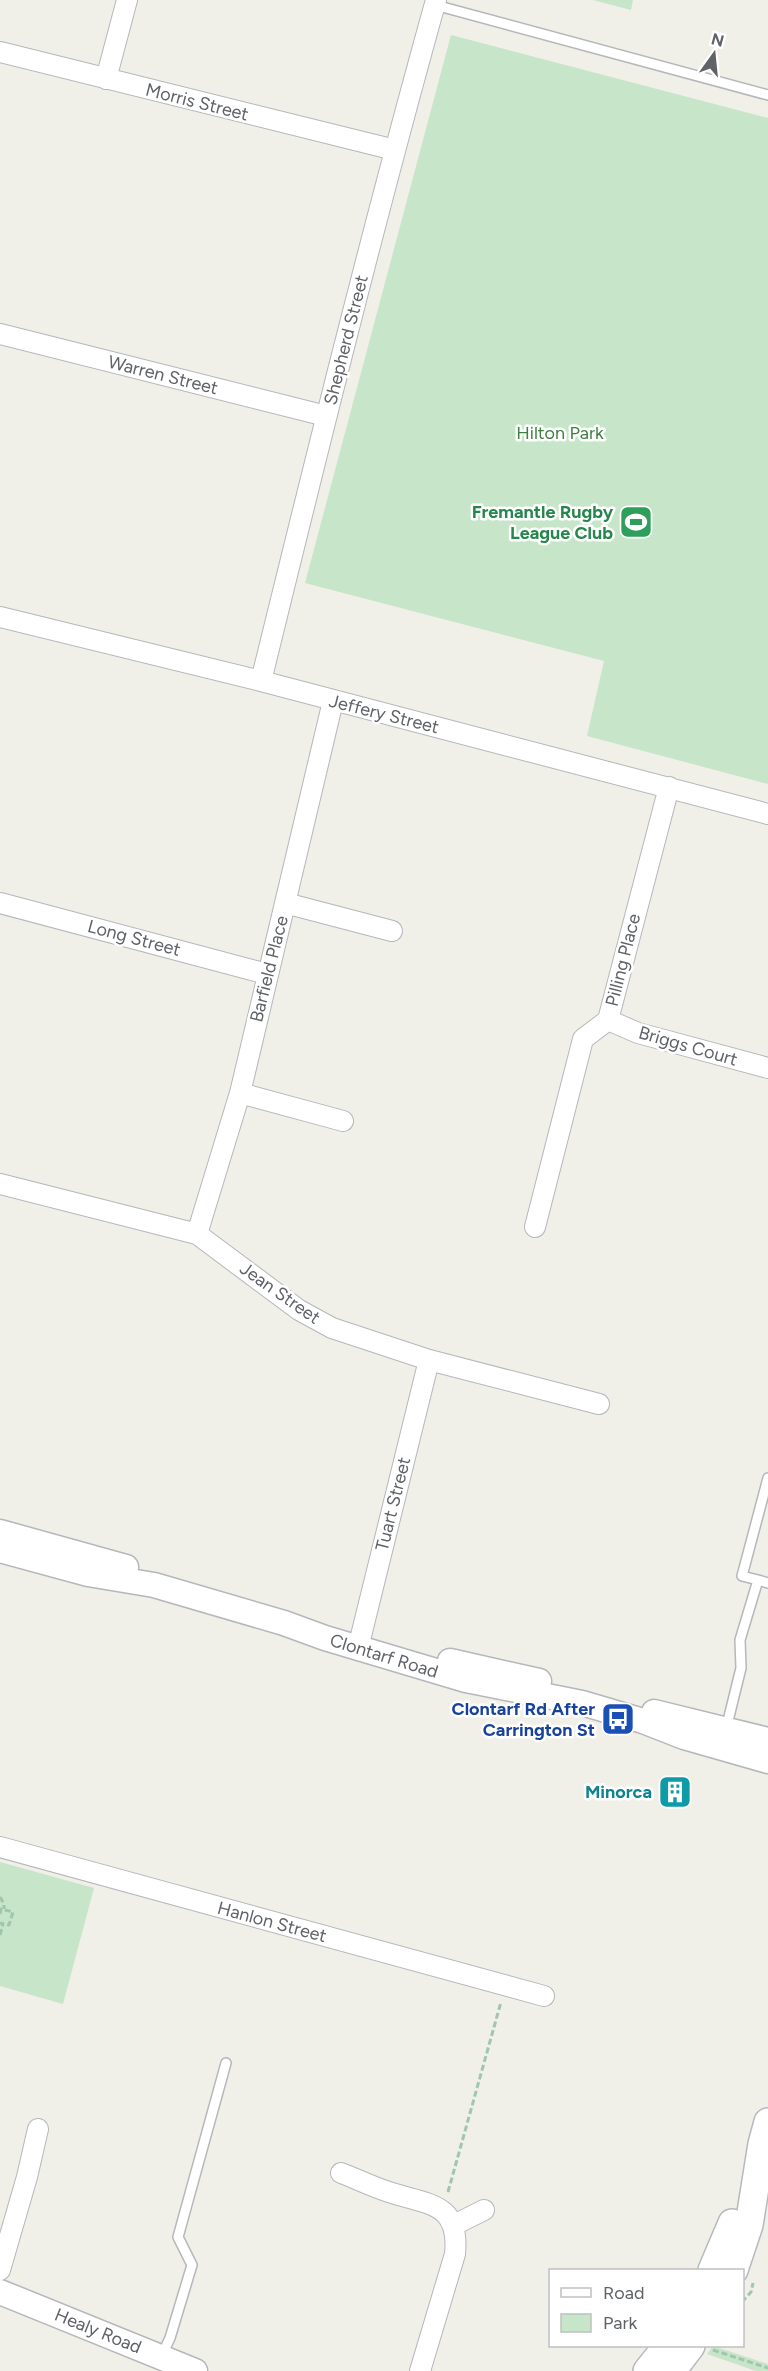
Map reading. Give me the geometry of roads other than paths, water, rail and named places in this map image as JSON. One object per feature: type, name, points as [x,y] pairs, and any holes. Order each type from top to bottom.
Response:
[{"type":"main road","points":[[713,2269],[765,2133]]},
{"type":"main road","points":[[735,2269],[749,2225],[765,2133]]},
{"type":"main road","points":[[647,2371],[666,2347]]},
{"type":"main road","points":[[672,2371],[699,2347]]},
{"type":"street","points":[[106,79],[127,0]]},
{"type":"street","name":"Shepherd Street","points":[[261,681],[394,150],[435,3]]},
{"type":"street","name":"Morris Street","points":[[0,52],[394,150]]},
{"type":"street","name":"Warren Street","points":[[0,334],[326,417]]},
{"type":"street","name":"Jeffery Street","points":[[0,617],[261,681],[768,814]]},
{"type":"street","name":"Barfield Place","points":[[197,1234],[240,1093],[333,701]]},
{"type":"street","name":"Pilling Place","points":[[535,1227],[583,1039],[608,1020],[669,787]]},
{"type":"street","name":"Long Street","points":[[0,903],[267,974]]},
{"type":"street","points":[[285,903],[392,931]]},
{"type":"street","name":"Briggs Court","points":[[608,1020],[638,1033],[768,1068]]},
{"type":"street","points":[[240,1093],[343,1121]]},
{"type":"street","name":"Jean Street","points":[[0,1184],[197,1234],[315,1320],[332,1328],[429,1360],[599,1404]]},
{"type":"street","name":"Tuart Street","points":[[359,1644],[429,1360]]},
{"type":"street","name":"Clontarf Road","points":[[0,1532],[219,1593],[359,1644],[484,1685],[582,1703],[643,1721],[684,1737],[768,1761]]},
{"type":"street","name":"Clontarf Road","points":[[0,1550],[88,1574],[154,1585],[359,1644],[521,1676],[768,1740]]},
{"type":"street","name":"Hanlon Street","points":[[0,1847],[544,1996]]},
{"type":"street","points":[[0,2270],[27,2177],[38,2129]]},
{"type":"street","points":[[341,2173],[388,2192],[430,2204],[449,2218],[456,2240],[455,2254],[420,2371]]},
{"type":"street","points":[[449,2218],[484,2210]]},
{"type":"street","name":"Healy Road","points":[[0,2292],[191,2370]]},
{"type":"lane","points":[[435,3],[768,95]]},
{"type":"lane","points":[[768,1478],[742,1576],[768,1583]]},
{"type":"lane","points":[[726,1729],[741,1668],[740,1640],[758,1580]]},
{"type":"lane","points":[[161,2357],[170,2338],[192,2265],[178,2237],[226,2063]]},
{"type":"place","name":"Fremantle Rugby League Club","points":[[636,522]]},
{"type":"place","name":"Clontarf Rd After Carrington St","points":[[618,1719]]},
{"type":"place","name":"Minorca","points":[[675,1792]]},
{"type":"park label","name":"Hilton Park","points":[[560,433]]}]
